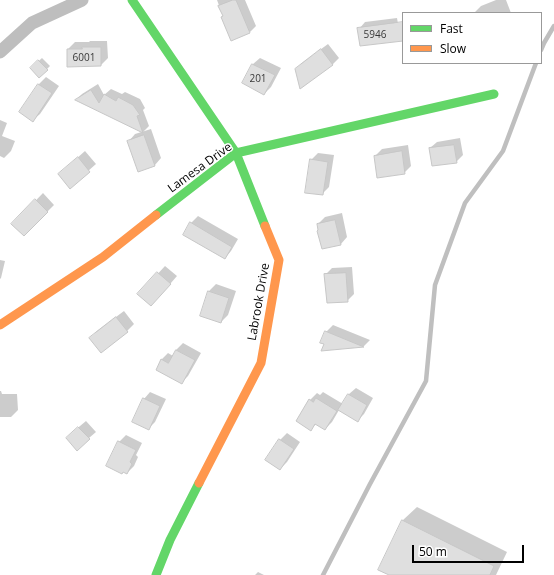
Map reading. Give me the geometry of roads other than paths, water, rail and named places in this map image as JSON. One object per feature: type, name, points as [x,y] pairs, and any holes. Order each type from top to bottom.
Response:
[{"type":"street","points":[[0,52],[32,23],[82,0]]},
{"type":"street","name":"Labrook Drive","points":[[132,0],[236,153],[279,260],[261,363],[170,540],[156,575]]},
{"type":"street","name":"Lamesa Drive","points":[[0,325],[103,257],[236,153],[494,94]]},
{"type":"waterway","points":[[542,48],[554,26]]},
{"type":"waterway","points":[[323,575],[426,381],[435,285],[465,203],[503,151],[536,64]]}]
